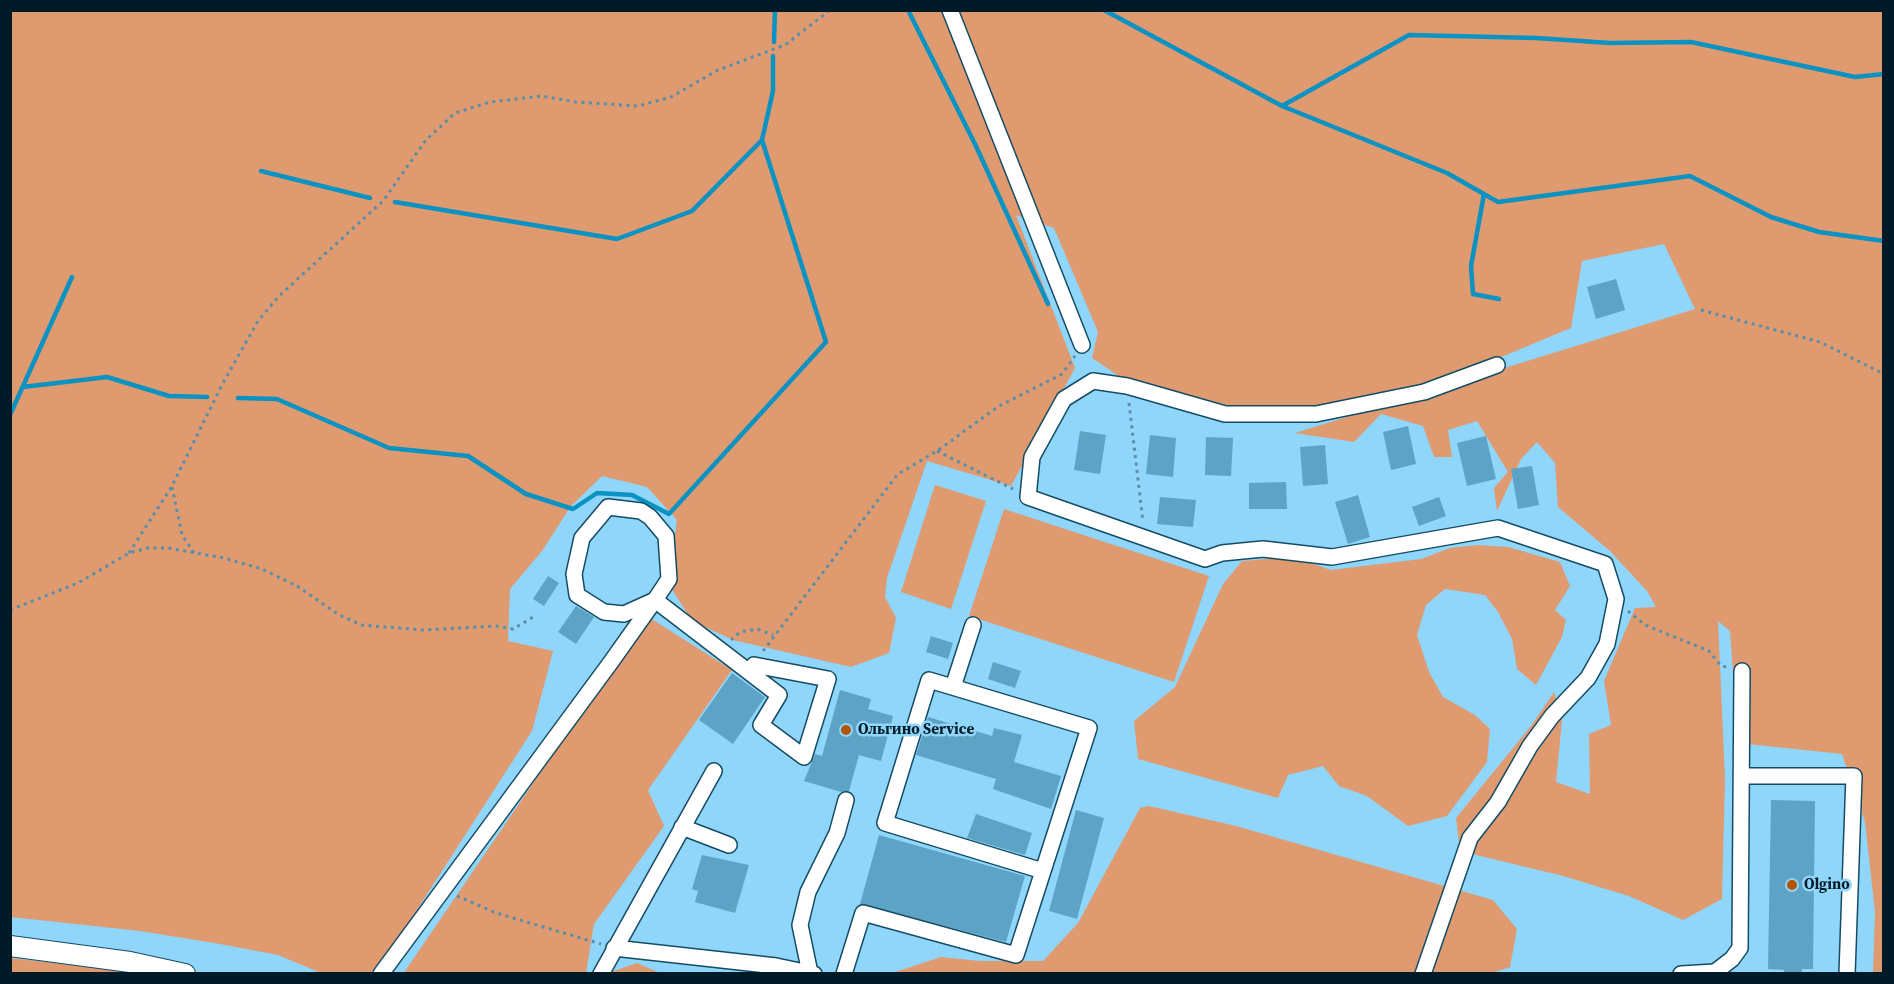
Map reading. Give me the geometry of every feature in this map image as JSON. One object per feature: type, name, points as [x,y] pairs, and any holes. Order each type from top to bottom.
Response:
[{"type":"main road","points":[[10,946],[129,962],[185,974]]},
{"type":"lane","points":[[950,10],[1082,345]]},
{"type":"lane","points":[[1423,974],[1470,838],[1497,802],[1530,746],[1552,716],[1588,678],[1607,644],[1616,599],[1605,564],[1498,528],[1332,557],[1263,549],[1222,552],[1205,559],[1028,497],[1032,457],[1064,399],[1093,381],[1127,386],[1225,414],[1316,414],[1424,392],[1497,365]]},
{"type":"lane","points":[[381,974],[655,600],[669,579],[666,537],[650,517],[641,511],[608,507],[582,538],[574,574],[577,595],[604,612],[624,614],[655,600]]},
{"type":"lane","points":[[655,600],[720,649],[755,664],[828,679],[804,757],[761,725],[779,695],[755,664]]},
{"type":"lane","points":[[953,687],[973,625]]},
{"type":"lane","points":[[1681,974],[1715,972],[1732,959],[1740,948],[1742,670]]},
{"type":"lane","points":[[844,974],[863,913],[1016,955],[1089,728],[929,680],[885,823],[1042,871]]},
{"type":"lane","points":[[601,974],[714,771]]},
{"type":"lane","points":[[1741,776],[1854,776],[1847,974]]},
{"type":"lane","points":[[614,948],[776,966],[812,973],[800,925],[808,892],[837,833],[846,800]]},
{"type":"lane","points":[[682,828],[729,845]]},
{"type":"path","points":[[129,553],[172,486],[223,383],[258,321],[279,296],[383,201],[426,140],[455,113],[490,102],[542,96],[576,102],[638,106],[671,97],[718,70],[785,45],[830,10]]},
{"type":"path","points":[[1701,310],[1820,342],[1884,374]]},
{"type":"path","points":[[755,664],[773,635],[898,474],[937,451],[999,406],[1062,374],[1082,345]]},
{"type":"path","points":[[1127,386],[1145,538]]},
{"type":"path","points":[[937,451],[1028,497]]},
{"type":"path","points":[[172,486],[182,535],[194,553]]},
{"type":"path","points":[[10,610],[78,583],[129,553],[147,548],[168,548],[262,569],[297,586],[339,615],[362,625],[423,630],[496,626],[513,629],[535,616]]},
{"type":"path","points":[[1616,599],[1645,625],[1670,633],[1709,651],[1721,666],[1742,670]]},
{"type":"path","points":[[720,649],[741,632],[757,629],[773,635]]},
{"type":"path","points":[[457,896],[496,913],[614,948]]},
{"type":"shaded area","points":[[11,11],[1883,11],[1883,973],[1873,973],[1875,912],[1865,822],[1842,754],[1738,743],[1730,631],[1718,621],[1725,778],[1722,899],[1683,920],[1629,896],[1563,876],[1460,851],[1456,818],[1531,726],[1554,692],[1562,720],[1556,782],[1590,794],[1589,734],[1611,725],[1604,681],[1635,608],[1656,607],[1647,591],[1610,551],[1558,507],[1555,463],[1537,442],[1521,459],[1497,511],[1494,488],[1508,472],[1477,421],[1448,430],[1452,457],[1434,457],[1423,426],[1381,414],[1354,442],[1295,433],[1695,309],[1664,244],[1582,261],[1571,328],[1427,388],[1330,407],[1231,406],[1123,379],[1092,358],[1098,332],[1054,228],[1016,215],[1075,368],[1011,486],[927,461],[887,578],[885,597],[896,618],[889,653],[851,667],[733,640],[692,621],[668,583],[677,520],[647,487],[602,476],[571,506],[542,551],[510,589],[508,641],[553,651],[532,731],[377,972],[321,973],[278,955],[220,944],[140,931],[11,917]]},
{"type":"shaded area","points":[[935,485],[986,501],[951,609],[901,592]]},
{"type":"shaded area","points":[[1004,509],[1209,576],[1174,682],[969,616]]},
{"type":"shaded area","points":[[1478,545],[1508,547],[1560,562],[1570,586],[1555,610],[1566,620],[1562,637],[1536,685],[1517,669],[1512,639],[1498,612],[1485,595],[1445,589],[1426,605],[1417,635],[1429,672],[1443,697],[1475,715],[1490,729],[1487,762],[1447,816],[1408,826],[1367,796],[1339,786],[1323,766],[1288,775],[1278,798],[1138,759],[1134,721],[1175,687],[1223,584],[1242,561],[1293,557],[1331,570],[1421,559],[1450,548]]},
{"type":"shaded area","points":[[647,616],[732,670],[648,790],[664,826],[594,924],[586,973],[403,974]]},
{"type":"shaded area","points":[[1149,806],[1236,826],[1493,900],[1517,929],[1510,967],[1492,973],[889,974],[941,957],[980,961],[1043,961],[1078,923],[1140,808]]},
{"type":"shaded area","points":[[11,958],[88,967],[130,973],[11,973]]},
{"type":"shaded area","points":[[637,963],[660,973],[605,974]]},
{"type":"building","points":[[1616,279],[1625,310],[1596,319],[1587,287]]},
{"type":"building","points":[[1408,426],[1416,464],[1391,470],[1383,432]]},
{"type":"building","points":[[1080,431],[1106,435],[1100,474],[1074,470]]},
{"type":"building","points":[[1150,435],[1176,438],[1173,477],[1146,474]]},
{"type":"building","points":[[1486,436],[1496,479],[1467,486],[1457,443]]},
{"type":"building","points":[[1206,437],[1233,438],[1231,476],[1205,475]]},
{"type":"building","points":[[1325,445],[1328,484],[1303,486],[1300,447]]},
{"type":"building","points":[[1532,466],[1539,505],[1518,509],[1511,469]]},
{"type":"building","points":[[1286,482],[1287,509],[1249,509],[1249,483]]},
{"type":"building","points":[[1358,495],[1370,537],[1348,544],[1335,502]]},
{"type":"building","points":[[1160,497],[1196,500],[1193,527],[1157,524]]},
{"type":"building","points":[[1439,497],[1446,516],[1419,526],[1412,507]]},
{"type":"building","points":[[548,576],[559,583],[544,606],[533,599]]},
{"type":"building","points":[[576,606],[594,617],[576,644],[558,632]]},
{"type":"building","points":[[931,636],[953,643],[948,659],[926,652]]},
{"type":"building","points":[[993,662],[1021,671],[1015,688],[988,679]]},
{"type":"building","points":[[732,673],[765,697],[733,744],[699,720]]},
{"type":"building","points":[[840,690],[871,699],[868,709],[893,716],[881,761],[859,755],[849,791],[841,792],[804,781],[815,754],[822,756]]},
{"type":"building","points":[[928,717],[992,736],[994,728],[1022,735],[1014,762],[1061,776],[1051,809],[993,789],[996,779],[916,755]]},
{"type":"building","name":"Olgino","points":[[1771,800],[1815,801],[1813,969],[1802,969],[1802,974],[1784,974],[1784,970],[1768,969]]},
{"type":"building","points":[[1076,810],[1104,818],[1077,919],[1049,911]]},
{"type":"building","points":[[976,814],[1032,833],[1025,855],[967,838]]},
{"type":"building","points":[[879,835],[1025,876],[1006,942],[860,904]]},
{"type":"building","points":[[702,855],[749,865],[735,913],[695,902],[698,891],[692,889]]},
{"type":"waterway","points":[[774,42],[775,10]]},
{"type":"waterway","points":[[908,10],[975,144],[1048,304]]},
{"type":"waterway","points":[[1104,10],[1282,106],[1447,173],[1498,202],[1690,176],[1771,217],[1819,232],[1884,241]]},
{"type":"waterway","points":[[1282,106],[1409,35],[1536,38],[1610,43],[1691,42],[1855,77],[1884,74]]},
{"type":"waterway","points":[[238,398],[277,399],[389,448],[468,456],[526,494],[573,509],[597,493],[632,495],[669,514],[826,342],[762,140],[773,91],[773,56]]},
{"type":"waterway","points":[[395,202],[617,239],[692,211],[762,140]]},
{"type":"waterway","points":[[261,171],[370,198]]},
{"type":"waterway","points":[[1484,194],[1471,266],[1473,294],[1499,299]]},
{"type":"waterway","points":[[10,415],[72,277]]},
{"type":"waterway","points":[[23,387],[107,377],[169,396],[207,397]]},
{"type":"place","name":"Ольгино Service","points":[[846,730]]},
{"type":"place","name":"Olgino","points":[[1792,885]]}]
